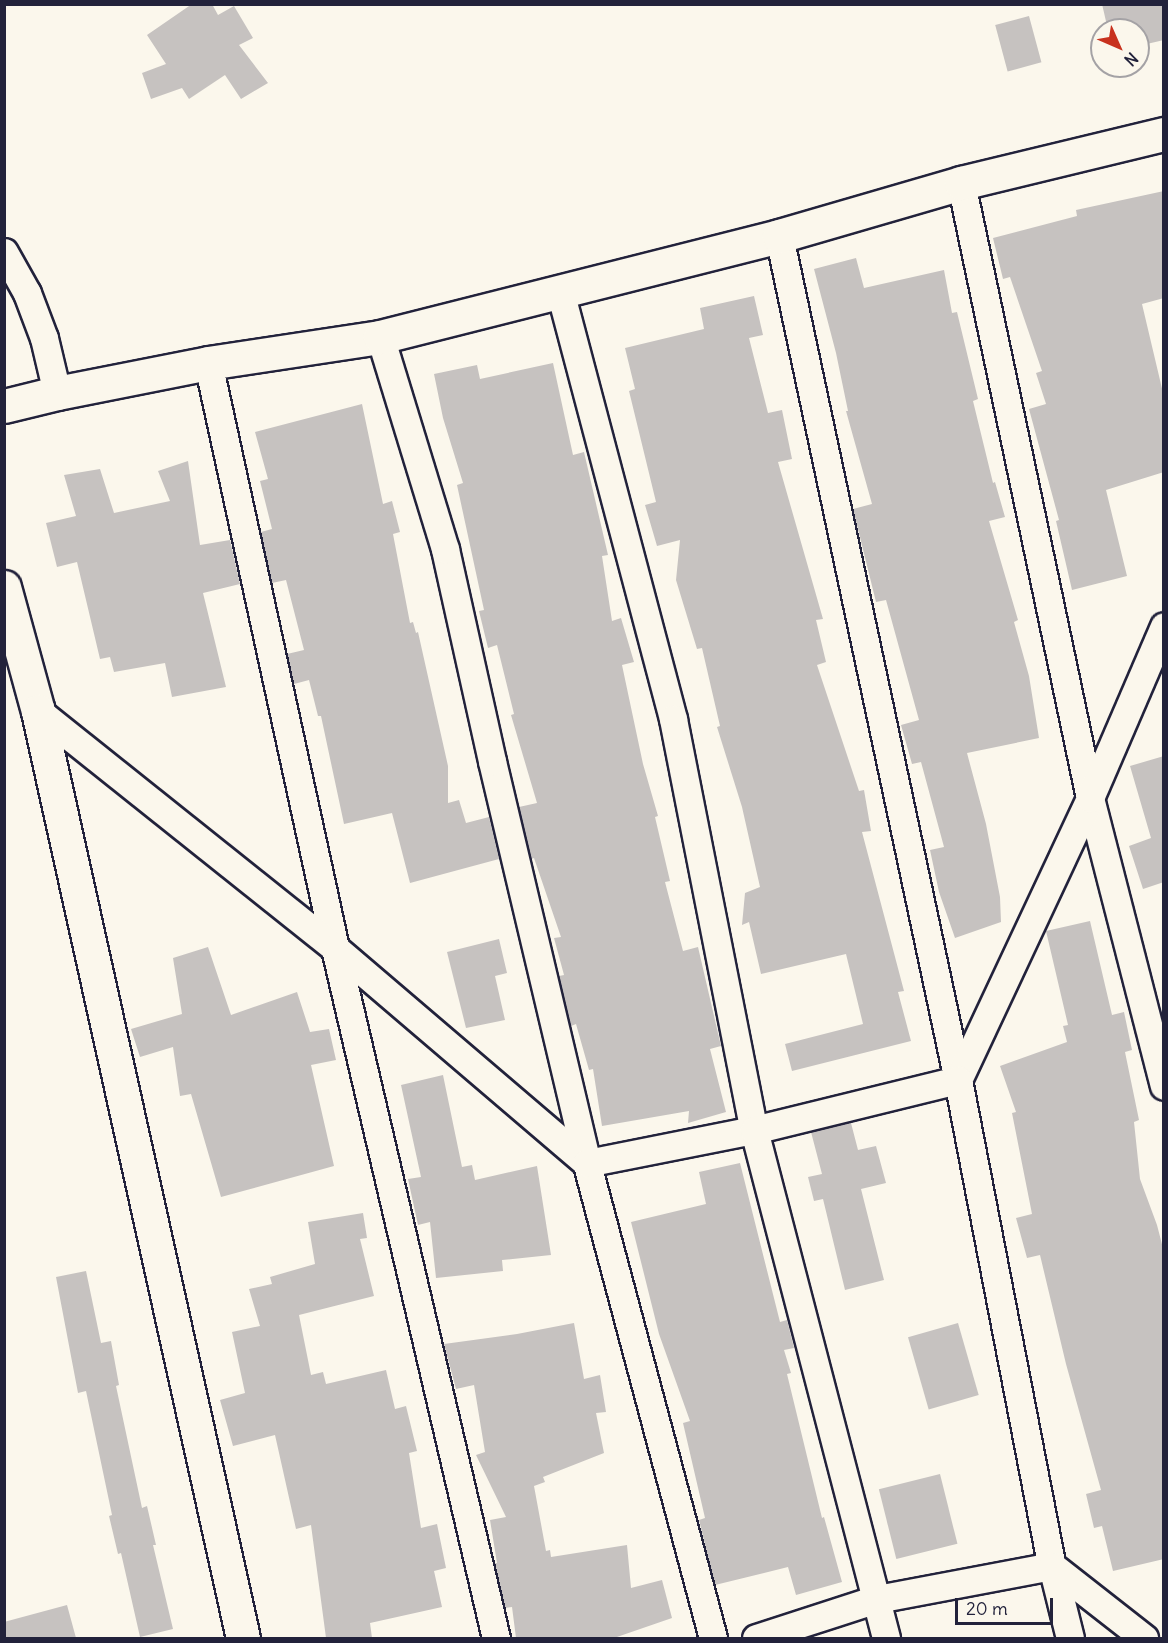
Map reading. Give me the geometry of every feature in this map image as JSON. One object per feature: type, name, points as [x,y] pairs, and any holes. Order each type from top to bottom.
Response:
[{"type":"street","points":[[4,406],[208,363],[380,337],[779,236],[962,183],[1164,134]]},
{"type":"street","points":[[962,183],[1090,798],[1164,1086]]},
{"type":"street","points":[[779,236],[958,1080],[1052,1566],[1070,1638]]},
{"type":"street","points":[[4,252],[34,311],[44,338],[57,393]]},
{"type":"street","points":[[560,291],[673,719],[754,1130],[886,1638]]},
{"type":"street","points":[[380,337],[445,549],[492,761],[587,1163],[714,1638]]},
{"type":"street","points":[[208,363],[335,948],[496,1638]]},
{"type":"street","points":[[4,587],[38,711],[243,1638]]},
{"type":"street","points":[[958,1080],[1090,798],[1164,626]]},
{"type":"street","points":[[38,711],[335,948],[587,1163]]},
{"type":"street","points":[[587,1163],[754,1130],[958,1080]]},
{"type":"street","points":[[756,1638],[877,1599],[1052,1566],[1144,1638]]},
{"type":"building","points":[[192,4],[212,4],[218,15],[234,6],[253,38],[239,45],[268,83],[241,99],[225,75],[189,99],[182,88],[151,99],[142,73],[166,64],[147,35]]},
{"type":"building","points":[[1102,4],[1164,4],[1164,40],[1150,43],[1150,18],[1105,18]]},
{"type":"building","points":[[1029,16],[1041,62],[1008,71],[995,25]]},
{"type":"building","points":[[1164,191],[1164,298],[1142,304],[1164,397],[1164,472],[1106,490],[1127,576],[1072,590],[1056,521],[1059,520],[1029,409],[1046,404],[1036,373],[1042,371],[1010,277],[1003,279],[993,238],[1077,216],[1076,210]]},
{"type":"building","points":[[856,258],[864,288],[944,270],[952,313],[957,312],[978,399],[973,401],[993,483],[995,482],[1005,517],[989,521],[1018,620],[1014,622],[1029,676],[1039,738],[967,753],[986,824],[1000,897],[1001,922],[955,938],[939,892],[930,850],[944,847],[921,762],[912,764],[901,725],[919,720],[886,600],[876,602],[853,509],[872,504],[846,411],[848,411],[836,353],[814,269]]},
{"type":"building","points":[[754,296],[763,335],[749,338],[768,413],[782,410],[792,459],[778,462],[823,619],[816,620],[826,662],[817,665],[859,791],[864,790],[871,831],[862,832],[904,991],[898,992],[911,1041],[792,1071],[785,1044],[863,1024],[846,954],[761,974],[749,922],[742,925],[745,893],[760,887],[742,807],[717,727],[720,726],[702,648],[697,649],[676,580],[680,540],[657,546],[645,505],[656,502],[629,391],[635,389],[625,348],[704,329],[700,308]]},
{"type":"building","points":[[553,363],[573,455],[584,452],[608,555],[602,556],[612,621],[621,618],[634,662],[622,665],[643,764],[658,816],[655,817],[670,881],[665,882],[683,951],[698,947],[721,1046],[710,1049],[726,1112],[688,1123],[689,1111],[602,1126],[593,1069],[589,1070],[576,1024],[571,1026],[559,976],[564,975],[554,938],[561,937],[534,858],[531,859],[519,807],[537,803],[511,715],[514,714],[497,645],[488,648],[479,611],[484,610],[457,485],[463,483],[443,418],[434,374],[477,365],[480,379]]},
{"type":"building","points":[[362,404],[383,504],[392,501],[400,532],[393,534],[410,623],[413,622],[416,633],[418,632],[448,766],[448,803],[459,800],[466,823],[489,817],[499,859],[410,883],[392,813],[344,824],[321,716],[318,716],[309,680],[294,684],[287,654],[304,650],[286,580],[272,583],[261,532],[272,529],[260,481],[268,479],[255,432]]},
{"type":"building","points":[[188,461],[200,545],[230,540],[240,584],[203,593],[226,687],[172,697],[165,663],[114,672],[110,657],[100,659],[77,562],[57,567],[46,523],[76,516],[64,475],[100,469],[114,513],[170,501],[158,471]]},
{"type":"building","points":[[1164,756],[1164,882],[1143,889],[1129,846],[1151,838],[1130,766]]},
{"type":"building","points":[[1090,921],[1112,1015],[1124,1012],[1132,1050],[1125,1052],[1139,1120],[1134,1122],[1140,1179],[1164,1252],[1164,1559],[1113,1571],[1102,1526],[1094,1528],[1086,1494],[1101,1490],[1066,1364],[1040,1255],[1027,1258],[1016,1218],[1032,1214],[1012,1113],[1016,1112],[1000,1066],[1067,1042],[1063,1026],[1068,1025],[1046,931]]},
{"type":"building","points":[[499,939],[507,973],[495,976],[505,1020],[466,1028],[447,952]]},
{"type":"building","points":[[208,947],[231,1015],[297,992],[310,1032],[329,1029],[336,1060],[311,1065],[334,1166],[221,1197],[191,1094],[180,1096],[173,1047],[140,1057],[131,1029],[182,1014],[173,958]]},
{"type":"building","points":[[443,1075],[462,1167],[472,1165],[475,1180],[537,1166],[551,1255],[502,1260],[503,1271],[436,1278],[430,1222],[418,1225],[408,1179],[421,1177],[401,1085]]},
{"type":"building","points":[[851,1123],[858,1150],[876,1146],[886,1183],[861,1189],[884,1280],[845,1290],[823,1199],[814,1201],[808,1177],[822,1174],[811,1132]]},
{"type":"building","points":[[740,1163],[780,1322],[787,1320],[794,1348],[784,1350],[791,1373],[787,1374],[822,1518],[824,1517],[842,1582],[796,1595],[788,1567],[715,1585],[699,1520],[705,1518],[683,1423],[690,1421],[659,1334],[631,1222],[706,1204],[699,1172]]},
{"type":"building","points":[[363,1213],[367,1238],[360,1239],[374,1296],[299,1315],[311,1375],[323,1372],[326,1384],[386,1370],[395,1409],[406,1406],[417,1451],[409,1453],[421,1528],[437,1524],[446,1568],[434,1571],[442,1607],[370,1623],[372,1638],[326,1638],[311,1525],[296,1529],[275,1435],[233,1446],[220,1400],[245,1393],[232,1332],[260,1326],[249,1289],[272,1284],[270,1277],[315,1264],[308,1222]]},
{"type":"building","points":[[86,1271],[101,1343],[111,1341],[119,1385],[116,1386],[142,1508],[147,1506],[156,1545],[153,1545],[173,1629],[140,1637],[121,1553],[118,1554],[109,1516],[112,1515],[86,1391],[78,1393],[56,1277]]},
{"type":"building","points":[[574,1323],[584,1379],[600,1375],[606,1412],[596,1413],[604,1453],[543,1477],[545,1482],[534,1486],[546,1551],[550,1550],[551,1557],[627,1545],[631,1588],[662,1580],[672,1618],[614,1638],[516,1638],[512,1607],[505,1608],[495,1563],[497,1563],[490,1520],[506,1517],[476,1455],[485,1452],[474,1385],[456,1389],[444,1344]]},
{"type":"building","points":[[958,1323],[979,1395],[929,1409],[908,1337]]},
{"type":"building","points":[[940,1474],[957,1544],[896,1559],[879,1489]]},
{"type":"building","points":[[67,1605],[76,1638],[4,1638],[4,1622]]}]
